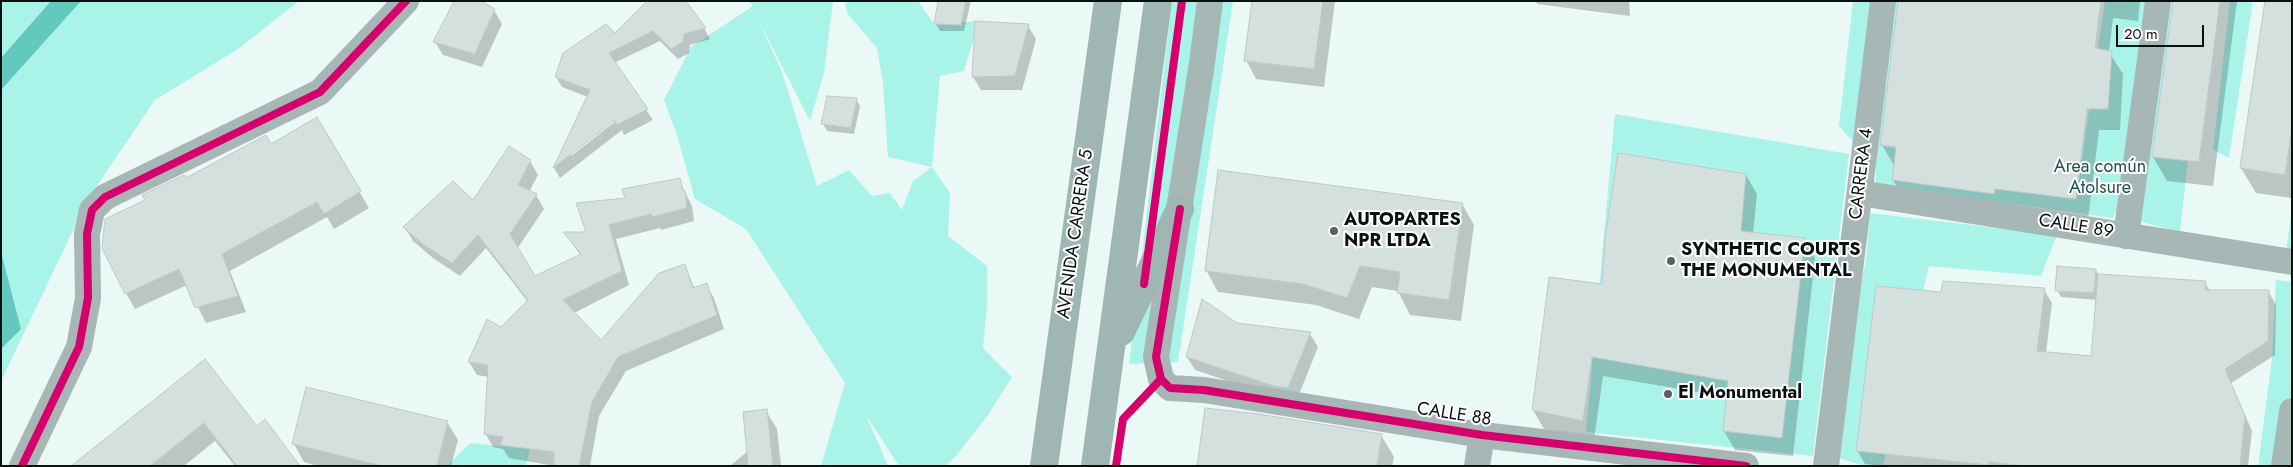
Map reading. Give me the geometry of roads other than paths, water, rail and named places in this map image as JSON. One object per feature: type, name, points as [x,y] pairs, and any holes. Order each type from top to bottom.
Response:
[{"type":"main road","name":"AVENIDA CARRERA 5","points":[[1044,466],[1108,1]]},
{"type":"main road","points":[[1095,466],[1158,1]]},
{"type":"main road","points":[[1111,353],[1180,209]]},
{"type":"street","points":[[22,466],[79,347],[88,298],[87,234],[92,210],[105,198],[320,92],[406,1]]},
{"type":"street","points":[[1180,209],[1210,1]]},
{"type":"street","name":"CARRERA 4","points":[[1826,466],[1883,1]]},
{"type":"street","points":[[2126,236],[2158,1]]},
{"type":"street","name":"CALLE 89","points":[[1860,193],[2292,262]]},
{"type":"street","name":"CALLE 88","points":[[1180,209],[1156,357],[1161,379],[1170,388],[1204,390],[1482,436],[1746,466]]},
{"type":"street","points":[[2284,466],[2292,411]]},
{"type":"street","points":[[1477,466],[1482,436]]},
{"type":"place","name":"AUTOPARTES NPR LTDA","points":[[1334,231]]},
{"type":"place","name":"SYNTHETIC COURTS THE MONUMENTAL","points":[[1671,261]]},
{"type":"place","name":"El Monumental","points":[[1668,394]]},
{"type":"park label","name":"Area común Atolsure","points":[[2100,178]]}]
